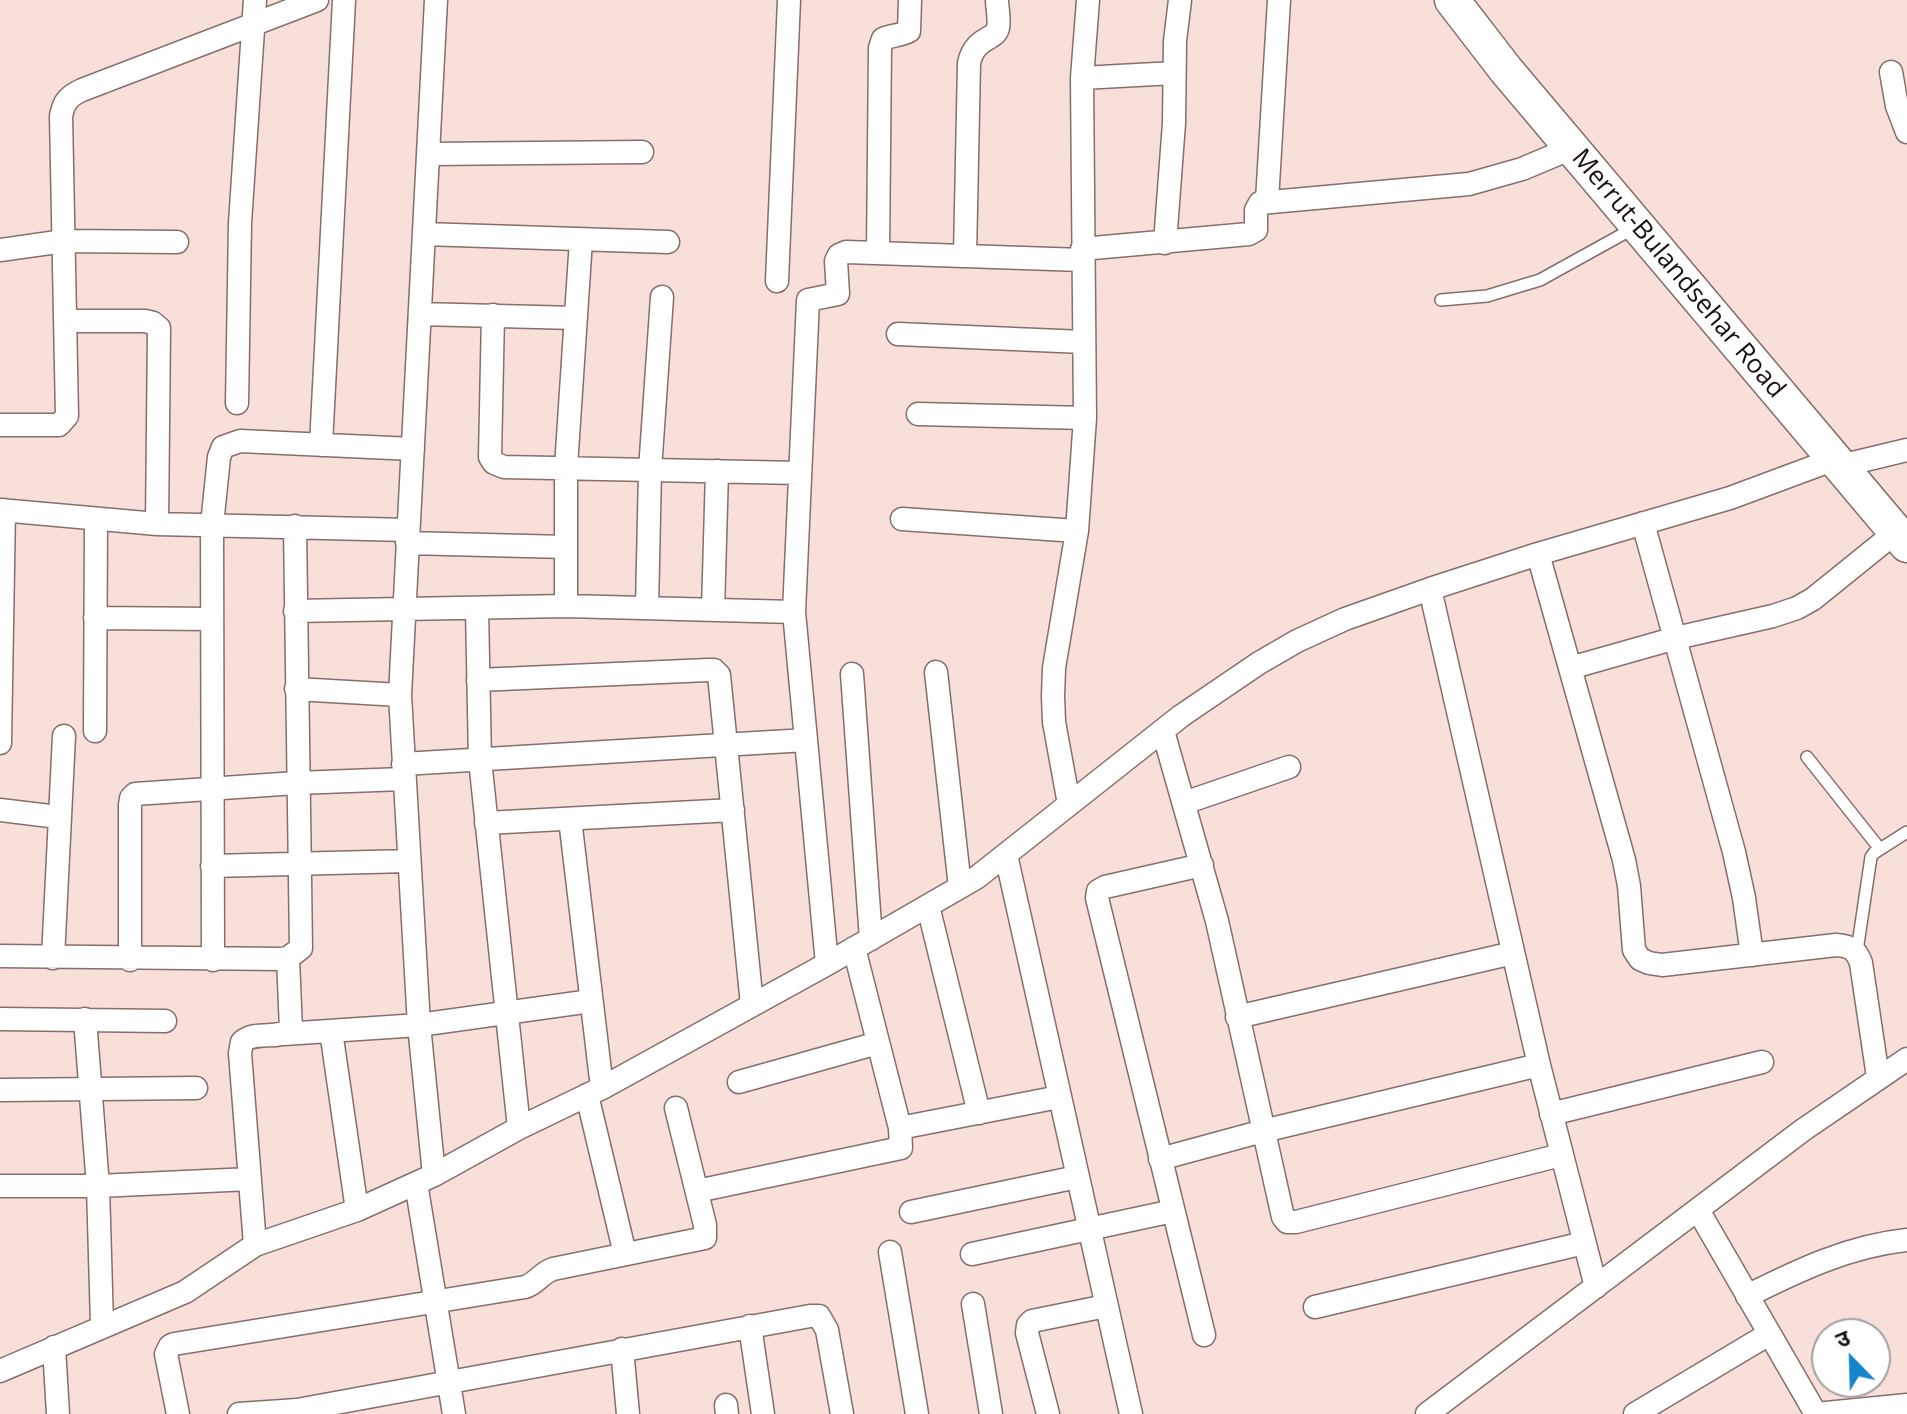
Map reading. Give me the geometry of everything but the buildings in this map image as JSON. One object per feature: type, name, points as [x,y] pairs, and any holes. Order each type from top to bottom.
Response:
[{"type":"main road","name":"Merrut-Bulandsehar Road","points":[[1452,0],[1572,148],[1904,540]]},
{"type":"street","points":[[237,403],[240,223],[255,0]]},
{"type":"street","points":[[0,425],[54,425],[64,421],[67,416],[61,116],[64,103],[82,90],[317,0]]},
{"type":"street","points":[[321,445],[344,0]]},
{"type":"street","points":[[436,0],[400,695],[425,1179],[435,1300],[454,1414]]},
{"type":"street","points":[[777,281],[789,0]]},
{"type":"street","points":[[878,252],[880,48],[883,39],[891,35],[901,36],[909,31],[910,0]]},
{"type":"street","points":[[965,256],[969,63],[977,44],[994,35],[998,29],[997,0]]},
{"type":"street","points":[[1069,804],[1054,722],[1053,696],[1054,668],[1077,531],[1085,418],[1082,78],[1088,0]]},
{"type":"street","points":[[1165,243],[1180,0]]},
{"type":"street","points":[[1267,201],[1279,0]]},
{"type":"street","points":[[1891,72],[1897,106],[1907,132]]},
{"type":"street","points":[[1082,78],[1174,73]]},
{"type":"street","points":[[827,964],[794,612],[808,300],[838,294],[836,261],[839,255],[855,251],[965,256],[1082,254],[1249,234],[1256,230],[1256,210],[1260,203],[1267,201],[1302,201],[1469,184],[1522,169],[1572,148]]},
{"type":"street","points":[[428,154],[642,152]]},
{"type":"street","points":[[424,234],[668,242]]},
{"type":"street","points":[[566,606],[566,467],[581,240]]},
{"type":"street","points":[[0,250],[64,241],[177,242]]},
{"type":"street","points":[[647,608],[650,470],[662,297]]},
{"type":"street","points":[[420,314],[576,318]]},
{"type":"street","points":[[493,315],[490,457],[494,463],[504,467],[799,473]]},
{"type":"street","points":[[66,321],[145,321],[159,328],[157,524]]},
{"type":"street","points":[[898,334],[1083,342]]},
{"type":"street","points":[[918,414],[1085,418]]},
{"type":"street","points":[[213,960],[212,525],[219,457],[223,447],[240,441],[413,449]]},
{"type":"street","points":[[0,1371],[195,1287],[255,1245],[357,1210],[425,1179],[595,1091],[827,964],[960,887],[1006,855],[1163,731],[1259,663],[1297,641],[1345,619],[1538,554],[1838,463],[1907,450]]},
{"type":"street","points":[[713,610],[717,471]]},
{"type":"street","points":[[0,743],[2,510],[157,524],[295,526],[566,547]]},
{"type":"street","points":[[95,731],[96,519]]},
{"type":"street","points":[[902,519],[1077,531]]},
{"type":"street","points":[[1643,523],[1737,863],[1752,955]]},
{"type":"street","points":[[0,956],[213,960],[288,958],[301,948],[296,783],[295,526]]},
{"type":"street","points":[[1570,668],[1797,608],[1904,540]]},
{"type":"street","points":[[1538,554],[1624,860],[1634,950],[1640,959],[1662,965],[1849,946],[1857,951],[1861,963],[1878,1077]]},
{"type":"street","points":[[1430,589],[1539,1065],[1596,1287]]},
{"type":"street","points":[[295,611],[566,606],[794,612]]},
{"type":"street","points":[[477,609],[480,760],[519,1128]]},
{"type":"street","points":[[95,618],[212,619]]},
{"type":"street","points":[[478,680],[714,670],[721,680],[752,1005]]},
{"type":"street","points":[[936,672],[960,887]]},
{"type":"street","points":[[697,1191],[901,1148],[900,1128],[878,1043],[862,944],[852,674]]},
{"type":"street","points":[[296,689],[400,695]]},
{"type":"street","points":[[1163,731],[1226,959],[1281,1211],[1287,1222],[1561,1155]]},
{"type":"street","points":[[53,958],[64,736]]},
{"type":"street","points":[[130,960],[131,798],[142,792],[296,783],[480,760],[806,740]]},
{"type":"street","points":[[1184,803],[1289,767]]},
{"type":"street","points":[[0,810],[58,817]]},
{"type":"street","points":[[486,823],[733,810]]},
{"type":"street","points":[[570,819],[591,1001],[595,1091],[625,1254]]},
{"type":"street","points":[[1006,855],[1131,1414]]},
{"type":"street","points":[[212,866],[408,861]]},
{"type":"street","points":[[1202,865],[1105,887],[1098,891],[1097,898],[1204,1335]]},
{"type":"street","points":[[928,906],[979,1113]]},
{"type":"street","points":[[1237,1017],[1513,953]]},
{"type":"street","points":[[284,1034],[291,1030],[292,1022],[288,958]]},
{"type":"street","points":[[255,1245],[240,1053],[242,1042],[248,1036],[419,1025],[591,1001]]},
{"type":"street","points":[[0,1019],[165,1021]]},
{"type":"street","points":[[85,1019],[98,1186],[102,1325]]},
{"type":"street","points":[[331,1031],[357,1210]]},
{"type":"street","points":[[739,1082],[878,1043]]},
{"type":"street","points":[[1427,1414],[1814,1121],[1907,1059]]},
{"type":"street","points":[[1551,1114],[1762,1062]]},
{"type":"street","points":[[1160,1159],[1539,1065]]},
{"type":"street","points":[[0,1090],[196,1088]]},
{"type":"street","points":[[900,1128],[1059,1097]]},
{"type":"street","points":[[178,1414],[166,1354],[170,1346],[530,1285],[546,1271],[705,1238],[705,1225],[676,1108]]},
{"type":"street","points":[[911,1212],[1077,1177]]},
{"type":"street","points":[[0,1186],[98,1186],[250,1179]]},
{"type":"street","points":[[1698,1210],[1816,1414],[1907,1405]]},
{"type":"street","points":[[972,1254],[1173,1211]]},
{"type":"street","points":[[1747,1296],[1806,1266],[1836,1255],[1907,1240]]},
{"type":"street","points":[[1315,1307],[1584,1243]]},
{"type":"street","points":[[890,1252],[917,1414]]},
{"type":"street","points":[[973,1304],[991,1414]]},
{"type":"street","points":[[1048,1414],[1027,1333],[1028,1325],[1032,1321],[1106,1306]]},
{"type":"street","points":[[239,1414],[297,1410],[622,1349],[819,1316],[827,1330],[842,1414]]},
{"type":"street","points":[[750,1326],[763,1414]]},
{"type":"street","points":[[1635,1414],[1769,1334]]},
{"type":"street","points":[[54,1347],[58,1414]]},
{"type":"street","points":[[622,1349],[628,1414]]},
{"type":"lane","points":[[1441,300],[1487,296],[1532,283],[1638,226]]},
{"type":"lane","points":[[1807,757],[1880,849]]},
{"type":"lane","points":[[1857,951],[1871,857],[1907,832]]}]
